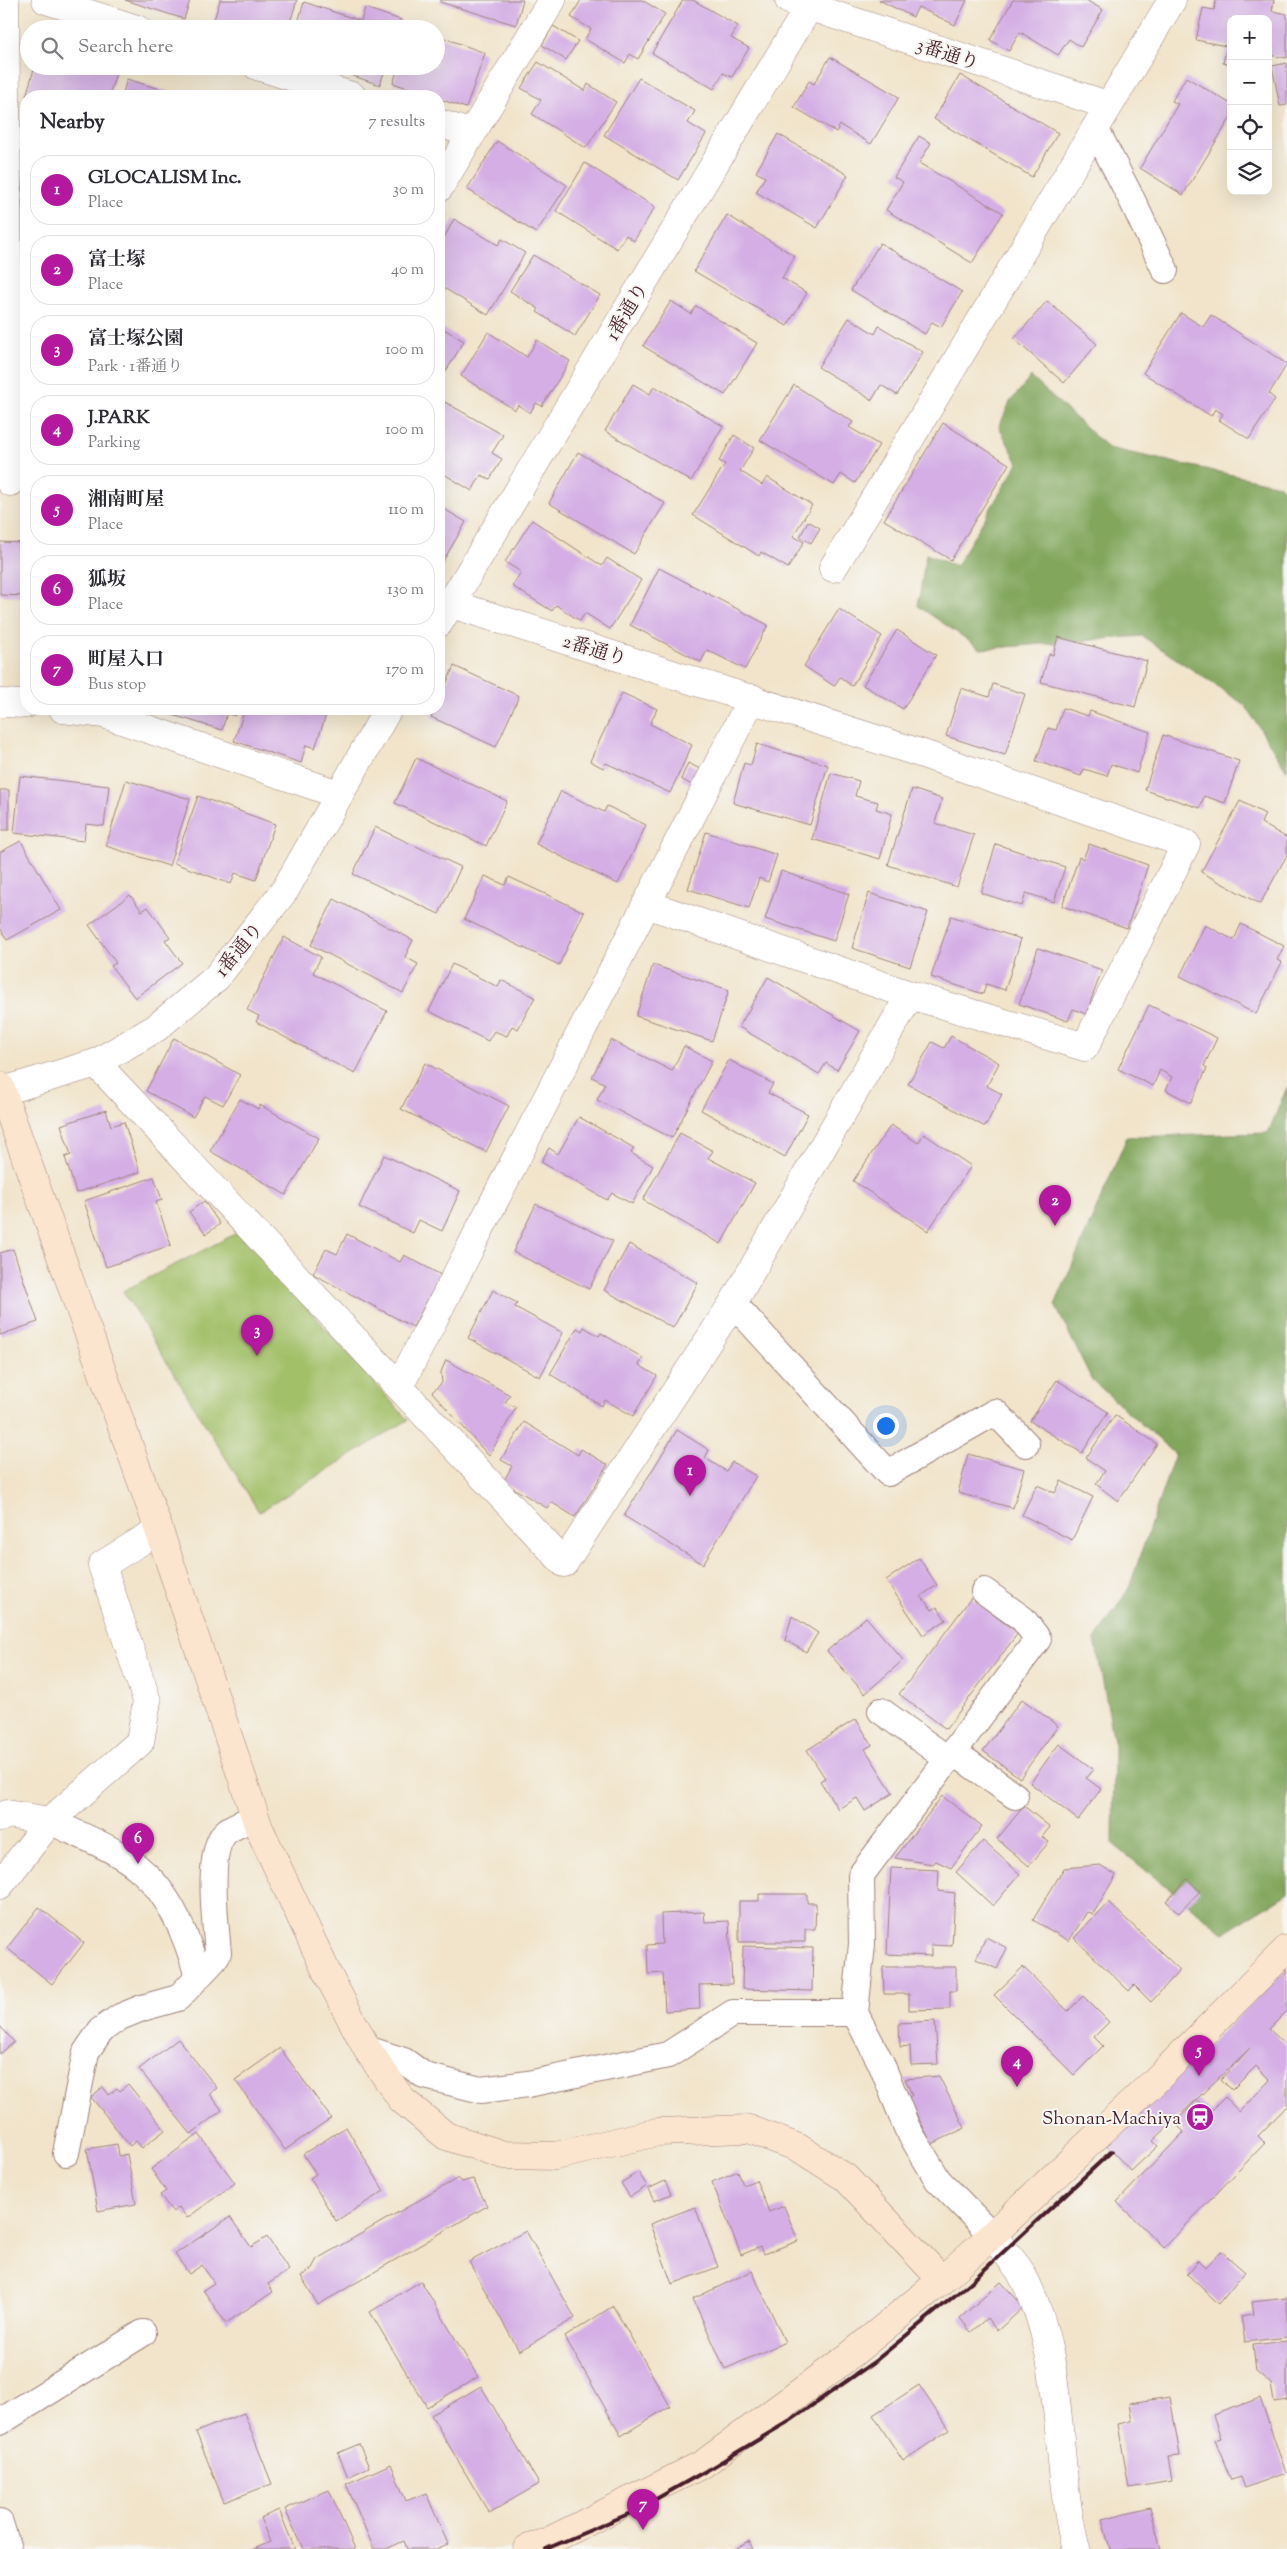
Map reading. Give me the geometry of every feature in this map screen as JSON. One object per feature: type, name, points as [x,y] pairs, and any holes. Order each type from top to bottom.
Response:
[{"type":"street","points":[[6,0],[17,221],[12,483]]},
{"type":"street","points":[[46,0],[109,20]]},
{"type":"street","points":[[445,178],[552,0]]},
{"type":"street","points":[[833,568],[1101,116],[1172,0]]},
{"type":"street","name":"3番通り","points":[[804,2],[1101,116]]},
{"type":"street","name":"1番通り","points":[[445,604],[804,2]]},
{"type":"street","points":[[286,75],[333,90]]},
{"type":"street","points":[[445,125],[472,134]]},
{"type":"street","name":"2番通り","points":[[445,610],[752,698],[920,752],[1186,844],[1086,1046],[910,995]]},
{"type":"street","points":[[400,1385],[752,698]]},
{"type":"street","points":[[0,703],[20,704]]},
{"type":"street","points":[[107,715],[338,794]]},
{"type":"street","name":"1番通り","points":[[1,1090],[96,1063],[156,1028],[216,978],[285,890],[384,715]]},
{"type":"street","points":[[96,1063],[400,1385],[564,1563],[733,1303],[910,995],[646,904]]},
{"type":"street","points":[[1,1090],[159,1530],[255,1817],[328,1975],[367,2049],[402,2100],[446,2136],[504,2155],[556,2156],[658,2132],[749,2129],[800,2148],[846,2178],[942,2280]]},
{"type":"street","points":[[0,1885],[50,1821],[140,1742],[147,1702],[102,1565],[159,1530]]},
{"type":"street","points":[[0,1818],[7,1814],[50,1821]]},
{"type":"street","points":[[527,2549],[549,2541],[703,2464],[848,2357],[942,2280],[992,2235],[1156,2080],[1287,1949]]},
{"type":"street","points":[[992,2235],[1020,2272],[1047,2340],[1055,2384],[1068,2519],[1076,2549]]},
{"type":"lane","points":[[1101,116],[1132,200],[1165,270]]},
{"type":"lane","points":[[733,1303],[888,1473],[995,1412],[1026,1444]]},
{"type":"lane","points":[[984,1591],[1023,1620],[1038,1638],[862,1876],[862,1944],[855,2013],[880,2063],[908,2128],[938,2180],[992,2235]]},
{"type":"lane","points":[[881,1710],[1014,1796]]},
{"type":"lane","points":[[66,2153],[86,2052],[101,2030],[120,2017],[142,2008],[178,1998],[218,1952],[212,1872],[222,1838],[226,1832],[255,1817]]},
{"type":"lane","points":[[50,1821],[116,1854],[144,1872],[162,1895],[188,1940],[198,1977]]},
{"type":"lane","points":[[367,2049],[404,2061],[426,2076],[481,2090],[528,2084],[668,2055],[733,2013],[855,2013]]},
{"type":"lane","points":[[94,2040],[93,2051],[97,2082]]},
{"type":"lane","points":[[0,2422],[143,2333]]},
{"type":"lane","points":[[0,2524],[8,2549]]},
{"type":"green space","points":[[1031,377],[1108,448],[1279,485],[1287,491],[1287,771],[1245,705],[1142,636],[981,649],[918,606],[926,554],[956,566],[1018,463],[999,427],[1010,402]]},
{"type":"green space","points":[[1287,1087],[1287,1894],[1224,1933],[1113,1844],[1114,1741],[1095,1640],[1129,1588],[1175,1454],[1092,1380],[1055,1305],[1127,1137],[1268,1133]]},
{"type":"green space","points":[[239,1232],[408,1420],[259,1512],[123,1291]]},
{"type":"building","points":[[125,0],[190,0],[184,19]]},
{"type":"building","points":[[220,0],[297,0],[291,20],[214,20]]},
{"type":"building","points":[[440,0],[523,0],[516,25],[440,2]]},
{"type":"building","points":[[581,0],[642,0],[665,14],[638,59],[630,54],[625,63],[585,39],[591,29],[571,17]]},
{"type":"building","points":[[683,0],[693,0],[738,26],[731,38],[749,48],[732,77],[723,73],[714,89],[652,53]]},
{"type":"building","points":[[879,0],[967,0],[955,25],[918,7],[913,17]]},
{"type":"building","points":[[1013,0],[1086,0],[1103,10],[1081,47],[1069,39],[1058,55],[1020,32],[1009,51],[990,40]]},
{"type":"building","points":[[1216,0],[1274,0],[1272,11],[1287,14],[1287,58],[1272,56],[1272,15],[1227,15],[1227,46],[1196,40],[1203,8],[1214,10]]},
{"type":"building","points":[[304,2],[358,20],[299,20]]},
{"type":"building","points":[[365,8],[401,20],[361,20]]},
{"type":"building","points":[[553,26],[578,41],[566,60],[542,45]]},
{"type":"building","points":[[445,38],[485,53],[466,108],[445,101],[445,90],[414,90],[393,83],[396,75],[445,75]]},
{"type":"building","points":[[1226,50],[1227,50],[1227,64],[1223,63]]},
{"type":"building","points":[[830,57],[899,97],[871,144],[840,125],[836,132],[794,107],[809,81],[814,84]]},
{"type":"building","points":[[538,62],[585,91],[588,84],[616,102],[586,148],[532,114],[541,100],[521,88]]},
{"type":"building","points":[[1287,63],[1287,105],[1280,106],[1272,66]]},
{"type":"building","points":[[32,75],[115,75],[111,90],[28,90]]},
{"type":"building","points":[[350,75],[383,75],[380,85]]},
{"type":"building","points":[[960,75],[1058,133],[1032,177],[934,119]]},
{"type":"building","points":[[1186,77],[1227,102],[1227,124],[1183,195],[1140,168],[1178,104],[1172,101]]},
{"type":"building","points":[[639,78],[695,111],[688,123],[706,134],[678,180],[604,135]]},
{"type":"building","points":[[127,79],[163,90],[124,90]]},
{"type":"building","points":[[778,134],[848,175],[817,228],[756,192],[765,177],[756,172]]},
{"type":"building","points":[[919,136],[931,143],[919,163],[1003,213],[972,263],[886,210],[903,182],[894,177]]},
{"type":"building","points":[[497,141],[567,185],[536,233],[467,189]]},
{"type":"building","points":[[585,163],[655,207],[634,241],[626,235],[617,249],[556,211]]},
{"type":"building","points":[[727,215],[795,256],[782,278],[807,293],[787,326],[694,271]]},
{"type":"building","points":[[454,219],[498,245],[502,239],[525,253],[488,315],[445,289],[445,236]]},
{"type":"building","points":[[880,243],[962,292],[941,327],[932,322],[925,334],[851,290]]},
{"type":"building","points":[[533,255],[600,295],[575,336],[537,312],[539,309],[510,291]]},
{"type":"building","points":[[671,301],[691,314],[696,306],[757,343],[725,395],[643,346]]},
{"type":"building","points":[[1047,301],[1097,344],[1064,383],[1014,339]]},
{"type":"building","points":[[1181,313],[1203,327],[1211,315],[1287,364],[1269,394],[1275,399],[1249,439],[1219,420],[1223,414],[1215,409],[1211,416],[1143,373]]},
{"type":"building","points":[[849,318],[875,334],[879,326],[923,352],[897,395],[881,385],[872,400],[818,367]]},
{"type":"building","points":[[445,330],[464,341],[445,373]]},
{"type":"building","points":[[488,332],[527,357],[537,340],[570,361],[542,406],[536,403],[530,413],[518,405],[515,410],[461,376]]},
{"type":"building","points":[[633,384],[650,394],[654,386],[723,426],[691,481],[605,431]]},
{"type":"building","points":[[794,385],[853,422],[849,427],[879,445],[855,483],[841,474],[834,485],[760,440]]},
{"type":"building","points":[[445,402],[503,435],[492,453],[502,459],[490,479],[481,475],[472,491],[445,475]]},
{"type":"building","points":[[943,423],[1009,464],[951,560],[884,520]]},
{"type":"building","points":[[734,435],[754,448],[740,471],[762,485],[767,477],[812,505],[793,536],[804,542],[788,568],[761,552],[759,556],[693,515],[725,464],[719,461]]},
{"type":"building","points":[[578,452],[665,503],[634,554],[549,503]]},
{"type":"building","points":[[445,510],[466,522],[445,558]]},
{"type":"building","points":[[532,520],[602,566],[607,558],[641,580],[610,629],[585,613],[580,621],[556,605],[552,611],[512,586],[521,572],[505,562]]},
{"type":"building","points":[[808,521],[820,528],[811,543],[800,537]]},
{"type":"building","points":[[0,542],[20,543],[20,596],[0,595]]},
{"type":"building","points":[[659,568],[768,625],[745,669],[707,650],[701,662],[630,625]]},
{"type":"building","points":[[839,609],[882,636],[852,686],[840,677],[834,686],[804,666]]},
{"type":"building","points":[[897,630],[936,655],[903,709],[863,685]]},
{"type":"building","points":[[1058,637],[1147,661],[1135,707],[1041,682],[1049,654],[1053,655]]},
{"type":"building","points":[[454,666],[519,696],[496,747],[431,717],[432,715],[445,715],[445,686]]},
{"type":"building","points":[[993,684],[1025,694],[1005,755],[946,736],[961,688],[989,697]]},
{"type":"building","points":[[622,693],[657,709],[650,724],[692,745],[670,793],[606,763],[603,768],[590,761]]},
{"type":"building","points":[[1063,708],[1088,716],[1090,711],[1150,732],[1137,773],[1111,764],[1107,776],[1084,769],[1081,776],[1036,761],[1048,728],[1056,730]]},
{"type":"building","points":[[173,715],[226,715],[222,730]]},
{"type":"building","points":[[243,715],[326,715],[315,748],[306,745],[301,763],[234,741]]},
{"type":"building","points":[[1163,735],[1239,761],[1225,803],[1204,796],[1200,808],[1145,790]]},
{"type":"building","points":[[757,744],[828,765],[810,825],[733,803],[744,763],[751,765]]},
{"type":"building","points":[[416,758],[507,801],[486,846],[395,803]]},
{"type":"building","points":[[688,763],[700,769],[692,785],[681,779]]},
{"type":"building","points":[[831,773],[859,781],[855,796],[878,802],[876,809],[892,814],[880,859],[812,839]]},
{"type":"building","points":[[20,776],[109,786],[104,826],[86,824],[84,841],[14,833]]},
{"type":"building","points":[[126,780],[190,799],[169,866],[106,846]]},
{"type":"building","points":[[912,789],[942,799],[935,823],[974,835],[957,887],[888,865]]},
{"type":"building","points":[[0,790],[9,790],[9,830],[0,830]]},
{"type":"building","points":[[561,791],[604,812],[607,806],[646,825],[618,884],[536,844]]},
{"type":"building","points":[[198,796],[275,824],[256,880],[235,873],[231,884],[174,863]]},
{"type":"building","points":[[1240,801],[1265,814],[1261,823],[1287,838],[1287,855],[1260,904],[1201,872]]},
{"type":"building","points":[[375,827],[461,867],[439,914],[353,874]]},
{"type":"building","points":[[706,832],[777,855],[768,882],[759,878],[749,908],[688,889]]},
{"type":"building","points":[[21,841],[61,910],[7,940],[0,928],[0,852]]},
{"type":"building","points":[[996,844],[1065,867],[1054,902],[1026,893],[1022,906],[981,893]]},
{"type":"building","points":[[1089,844],[1148,865],[1127,928],[1062,906],[1079,857],[1083,859]]},
{"type":"building","points":[[781,871],[849,894],[834,941],[765,919]]},
{"type":"building","points":[[485,876],[505,885],[509,877],[584,912],[559,965],[464,919]]},
{"type":"building","points":[[869,893],[928,912],[910,967],[852,948]]},
{"type":"building","points":[[130,895],[142,911],[148,907],[170,937],[165,940],[182,963],[135,998],[111,966],[116,963],[89,925]]},
{"type":"building","points":[[334,899],[413,940],[405,957],[418,964],[403,993],[311,945]]},
{"type":"building","points":[[951,916],[1021,939],[1005,990],[986,984],[983,994],[931,977]]},
{"type":"building","points":[[1241,924],[1284,946],[1277,960],[1282,962],[1256,1014],[1180,976],[1205,925],[1234,940]]},
{"type":"building","points":[[284,937],[321,957],[313,973],[387,1011],[355,1074],[256,1022],[259,1016],[247,1010]]},
{"type":"building","points":[[1038,948],[1102,970],[1086,1014],[1073,1009],[1068,1021],[1019,1004]]},
{"type":"building","points":[[452,964],[498,987],[501,980],[535,997],[518,1029],[512,1026],[507,1036],[494,1031],[488,1041],[429,1011]]},
{"type":"building","points":[[653,965],[729,990],[712,1041],[636,1016]]},
{"type":"building","points":[[768,977],[860,1031],[837,1070],[826,1063],[819,1074],[739,1027]]},
{"type":"building","points":[[1149,1005],[1217,1038],[1204,1066],[1207,1068],[1191,1103],[1166,1090],[1172,1077],[1160,1070],[1153,1086],[1118,1069]]},
{"type":"building","points":[[951,1036],[999,1063],[987,1086],[1002,1094],[985,1127],[908,1084],[932,1042],[944,1048]]},
{"type":"building","points":[[174,1038],[240,1075],[223,1105],[205,1096],[193,1117],[146,1091]]},
{"type":"building","points":[[611,1040],[672,1071],[684,1046],[712,1061],[672,1138],[597,1100],[605,1084],[592,1077]]},
{"type":"building","points":[[729,1060],[773,1084],[768,1093],[808,1114],[785,1157],[701,1110]]},
{"type":"building","points":[[425,1063],[509,1106],[486,1152],[401,1109]]},
{"type":"building","points":[[240,1099],[258,1109],[260,1105],[319,1138],[286,1195],[210,1151]]},
{"type":"building","points":[[106,1110],[111,1126],[124,1122],[140,1172],[76,1193],[65,1157],[71,1155],[61,1125]]},
{"type":"building","points":[[579,1117],[634,1148],[631,1153],[653,1166],[632,1204],[612,1193],[607,1200],[541,1162],[549,1148],[558,1154]]},
{"type":"building","points":[[891,1125],[918,1143],[924,1134],[971,1166],[928,1231],[853,1181]]},
{"type":"building","points":[[680,1133],[713,1151],[708,1158],[755,1183],[721,1244],[643,1200]]},
{"type":"building","points":[[384,1155],[460,1191],[442,1231],[419,1220],[413,1233],[359,1207]]},
{"type":"building","points":[[154,1177],[162,1200],[156,1202],[171,1245],[106,1267],[84,1201]]},
{"type":"building","points":[[204,1201],[220,1224],[206,1234],[189,1212]]},
{"type":"building","points":[[536,1204],[613,1241],[589,1289],[513,1252]]},
{"type":"building","points":[[347,1234],[400,1262],[404,1255],[441,1275],[413,1327],[313,1274],[326,1249],[337,1254]]},
{"type":"building","points":[[629,1244],[698,1283],[673,1328],[604,1290]]},
{"type":"building","points":[[13,1249],[38,1322],[0,1335],[0,1253]]},
{"type":"building","points":[[493,1290],[517,1303],[515,1307],[563,1333],[540,1377],[468,1338]]},
{"type":"building","points":[[584,1327],[599,1336],[601,1333],[643,1358],[639,1365],[657,1376],[633,1416],[605,1400],[602,1406],[550,1374],[577,1328],[582,1331]]},
{"type":"building","points":[[446,1360],[510,1395],[505,1403],[516,1407],[489,1456],[432,1392],[442,1383],[441,1372]]},
{"type":"building","points":[[1057,1380],[1108,1412],[1082,1453],[1030,1421]]},
{"type":"building","points":[[1115,1415],[1157,1444],[1118,1501],[1096,1484],[1105,1471],[1086,1458]]},
{"type":"building","points":[[524,1422],[578,1455],[581,1449],[608,1465],[575,1517],[551,1502],[547,1508],[503,1482],[512,1466],[501,1460]]},
{"type":"building","points":[[677,1430],[709,1450],[705,1458],[726,1471],[732,1462],[756,1476],[703,1564],[624,1516]]},
{"type":"building","points":[[968,1454],[1024,1469],[1013,1508],[958,1493]]},
{"type":"building","points":[[1061,1481],[1093,1497],[1072,1540],[1022,1515],[1037,1485],[1055,1493]]},
{"type":"building","points":[[919,1558],[937,1585],[921,1596],[932,1610],[937,1607],[946,1620],[923,1635],[886,1580]]},
{"type":"building","points":[[971,1598],[1018,1633],[946,1729],[899,1694]]},
{"type":"building","points":[[792,1616],[818,1633],[806,1652],[785,1640]]},
{"type":"building","points":[[866,1617],[903,1660],[865,1694],[827,1651]]},
{"type":"building","points":[[1022,1699],[1058,1726],[1020,1778],[983,1751]]},
{"type":"building","points":[[856,1719],[872,1745],[865,1749],[893,1793],[865,1811],[857,1798],[838,1809],[820,1781],[825,1778],[807,1750]]},
{"type":"building","points":[[1059,1744],[1093,1769],[1086,1778],[1101,1789],[1078,1820],[1030,1783]]},
{"type":"building","points":[[942,1796],[982,1826],[951,1868],[936,1861],[933,1864],[895,1858]]},
{"type":"building","points":[[1024,1806],[1050,1827],[1042,1837],[1049,1842],[1029,1866],[997,1839]]},
{"type":"building","points":[[983,1841],[1020,1874],[993,1906],[956,1872]]},
{"type":"building","points":[[1100,1865],[1116,1875],[1093,1914],[1087,1912],[1069,1941],[1033,1920],[1064,1868]]},
{"type":"building","points":[[891,1868],[939,1870],[938,1891],[955,1893],[952,1946],[931,1945],[931,1956],[887,1954]]},
{"type":"building","points":[[1187,1879],[1200,1891],[1179,1913],[1166,1901]]},
{"type":"building","points":[[759,1894],[807,1894],[807,1903],[816,1903],[815,1929],[805,1929],[805,1942],[739,1942],[739,1901],[759,1901]]},
{"type":"building","points":[[1108,1902],[1180,1970],[1151,2002],[1134,1985],[1129,1991],[1074,1938]]},
{"type":"building","points":[[39,1907],[84,1943],[52,1984],[7,1948]]},
{"type":"building","points":[[704,1912],[705,1922],[729,1921],[732,1984],[699,1985],[700,2009],[665,2011],[663,1973],[648,1974],[647,1945],[662,1944],[661,1914]]},
{"type":"building","points":[[986,1937],[1007,1948],[997,1969],[976,1959]]},
{"type":"building","points":[[743,1946],[813,1948],[812,1991],[742,1989]]},
{"type":"building","points":[[883,1967],[956,1967],[956,1991],[950,1991],[950,2009],[909,2010],[909,1994],[884,1994]]},
{"type":"building","points":[[1023,1967],[1068,2011],[1083,1996],[1109,2022],[1094,2037],[1103,2046],[1074,2075],[994,1995]]},
{"type":"building","points":[[1287,1969],[1287,2011],[1269,2029],[1287,2046],[1287,2106],[1258,2136],[1265,2143],[1164,2248],[1117,2202],[1184,2132],[1175,2123],[1197,2100],[1210,2112],[1225,2097],[1239,2112],[1270,2080],[1256,2066],[1232,2090],[1221,2079],[1250,2048],[1153,2141],[1158,2146],[1131,2171],[1106,2145]]},
{"type":"building","points":[[935,2021],[938,2064],[911,2065],[910,2046],[900,2047],[899,2023]]},
{"type":"building","points":[[0,2026],[14,2042],[0,2054]]},
{"type":"building","points":[[178,2039],[217,2088],[210,2094],[222,2110],[191,2134],[139,2069]]},
{"type":"building","points":[[280,2048],[331,2118],[285,2150],[235,2080]]},
{"type":"building","points":[[939,2076],[965,2128],[932,2144],[908,2098],[912,2095],[905,2079]]},
{"type":"building","points":[[128,2084],[165,2130],[142,2148],[136,2141],[130,2146],[91,2097],[103,2087],[109,2095],[117,2088],[120,2091]]},
{"type":"building","points":[[346,2127],[384,2191],[336,2221],[310,2178],[316,2174],[303,2154]]},
{"type":"building","points":[[199,2134],[235,2183],[187,2218],[179,2207],[173,2212],[160,2195],[166,2191],[151,2169]]},
{"type":"building","points":[[117,2144],[119,2156],[127,2154],[136,2204],[98,2211],[87,2149]]},
{"type":"building","points":[[738,2171],[743,2185],[756,2180],[769,2212],[784,2206],[798,2241],[763,2254],[760,2247],[741,2255],[712,2182]]},
{"type":"building","points":[[638,2172],[647,2186],[630,2197],[621,2183]]},
{"type":"building","points":[[458,2178],[462,2182],[473,2179],[487,2206],[318,2305],[301,2276],[311,2270],[317,2259]]},
{"type":"building","points":[[665,2181],[671,2194],[654,2201],[648,2189]]},
{"type":"building","points":[[695,2207],[718,2267],[672,2284],[650,2224]]},
{"type":"building","points":[[230,2217],[251,2247],[267,2237],[289,2270],[268,2284],[273,2292],[226,2323],[203,2290],[214,2283],[202,2265],[189,2274],[175,2254]]},
{"type":"building","points":[[526,2231],[575,2318],[519,2351],[469,2262]]},
{"type":"building","points":[[1221,2251],[1245,2272],[1219,2304],[1187,2274],[1199,2260],[1206,2267]]},
{"type":"building","points":[[752,2271],[785,2342],[725,2369],[693,2299]]},
{"type":"building","points":[[421,2281],[478,2377],[427,2407],[370,2312]]},
{"type":"building","points":[[1001,2282],[1024,2307],[997,2331],[987,2318],[971,2332],[960,2318]]},
{"type":"building","points":[[1287,2298],[1287,2337],[1245,2342],[1241,2316],[1254,2314],[1252,2302]]},
{"type":"building","points":[[613,2306],[670,2406],[621,2436],[565,2337]]},
{"type":"building","points":[[1287,2341],[1287,2400],[1274,2402],[1271,2384],[1256,2371],[1253,2345]]},
{"type":"building","points":[[919,2385],[949,2430],[903,2461],[873,2415]]},
{"type":"building","points":[[481,2386],[539,2484],[489,2513],[431,2415]]},
{"type":"building","points":[[1170,2397],[1180,2456],[1168,2457],[1172,2481],[1129,2488],[1118,2424],[1132,2421],[1129,2403]]},
{"type":"building","points":[[1260,2398],[1286,2473],[1245,2488],[1241,2477],[1231,2480],[1215,2440],[1221,2438],[1213,2415]]},
{"type":"building","points":[[244,2413],[272,2484],[224,2502],[196,2432]]},
{"type":"building","points":[[359,2444],[369,2467],[348,2477],[338,2453]]},
{"type":"building","points":[[391,2464],[406,2501],[426,2493],[448,2544],[436,2549],[407,2549],[404,2541],[386,2549],[374,2549],[346,2484]]},
{"type":"building","points":[[329,2490],[355,2549],[303,2549],[285,2509]]},
{"type":"building","points":[[1150,2507],[1161,2549],[1110,2549],[1102,2519]]},
{"type":"building","points":[[279,2510],[295,2549],[254,2549],[270,2542],[260,2518]]},
{"type":"building","points":[[749,2541],[753,2549],[735,2549]]},
{"type":"railway","points":[[546,2549],[633,2512],[711,2468],[791,2420],[874,2362],[970,2283],[1112,2151]]},
{"type":"place","name":"富士塚","points":[[1055,1226]]},
{"type":"place","name":"富士塚公園","points":[[257,1356]]},
{"type":"place","name":"GLOCALISM Inc.","points":[[690,1496]]},
{"type":"place","name":"狐坂","points":[[138,1864]]},
{"type":"place","name":"湘南町屋","points":[[1199,2076]]},
{"type":"place","name":"J.PARK","points":[[1017,2087]]},
{"type":"place","name":"Shonan-Machiya","points":[[1200,2117]]},
{"type":"place","name":"町屋入口","points":[[643,2530]]}]
